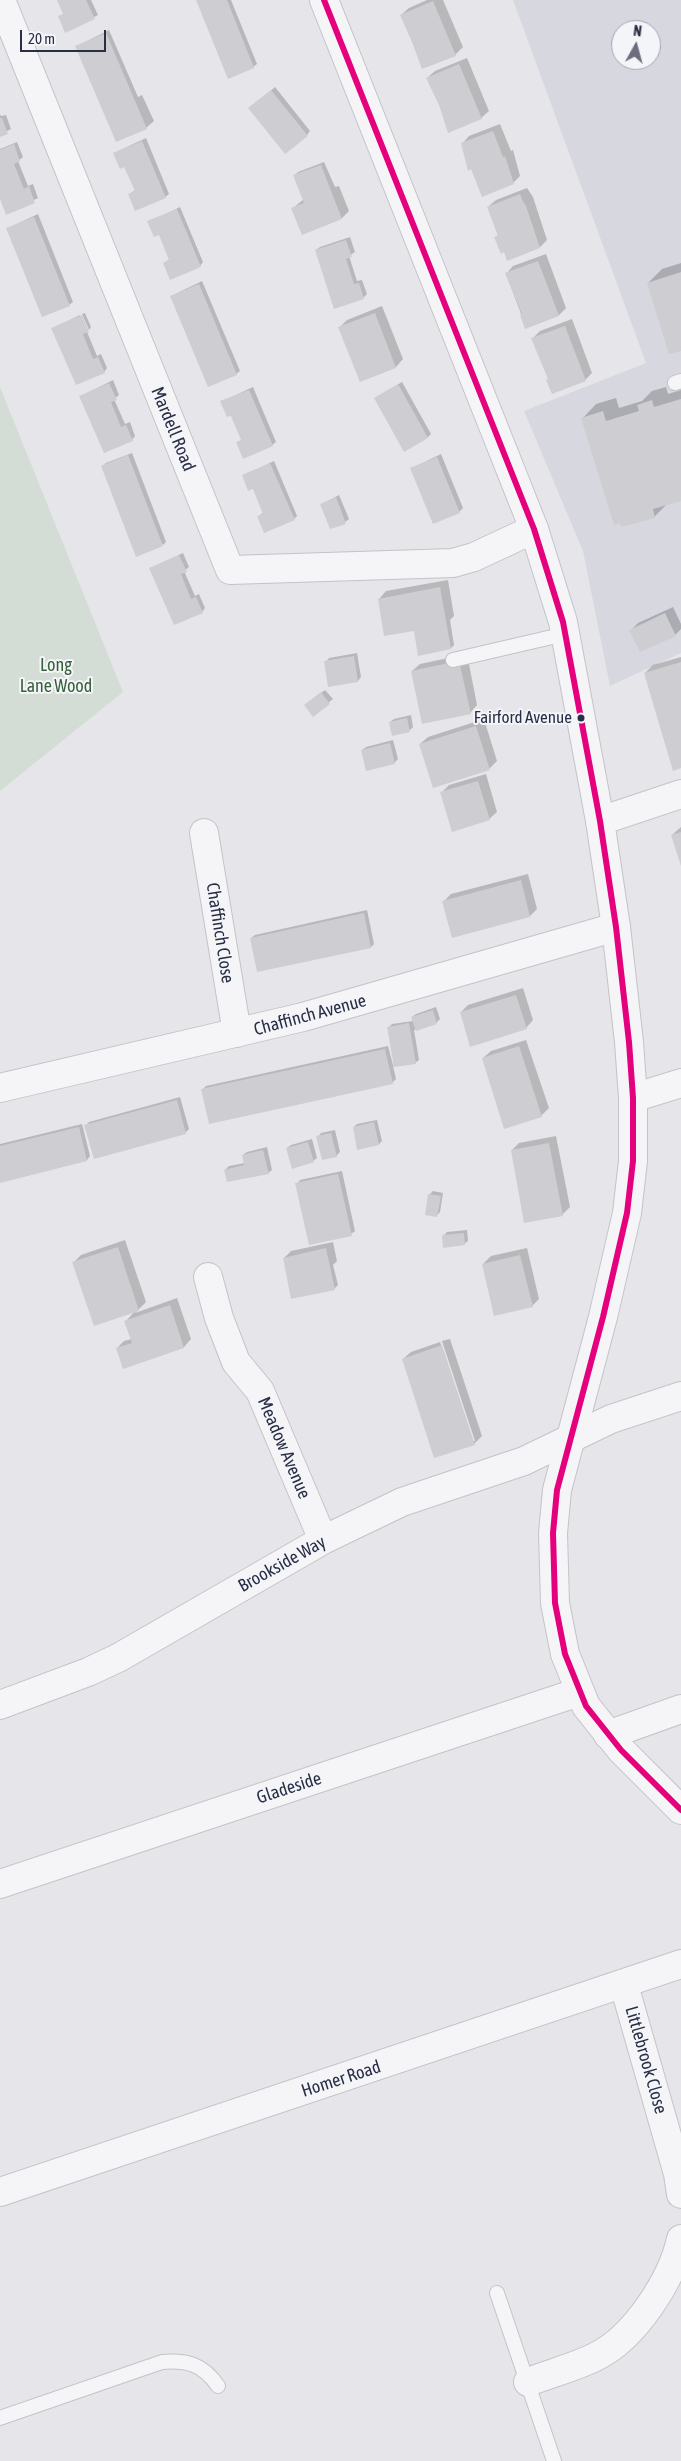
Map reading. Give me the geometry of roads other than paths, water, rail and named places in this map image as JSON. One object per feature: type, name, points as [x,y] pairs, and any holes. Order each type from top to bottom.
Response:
[{"type":"street","name":"Mardell Road","points":[[1,0],[230,570],[452,563],[474,557],[534,529]]},
{"type":"street","points":[[324,0],[534,529],[565,634],[600,820],[616,927],[625,1000],[633,1098],[634,1160],[628,1204],[601,1326],[558,1490],[553,1561],[557,1618],[565,1654],[586,1706],[637,1768],[681,1810]]},
{"type":"street","points":[[600,820],[681,794]]},
{"type":"street","name":"Chaffinch Close","points":[[204,833],[237,1034]]},
{"type":"street","name":"Chaffinch Avenue","points":[[0,1088],[237,1034],[368,1000],[616,927]]},
{"type":"street","points":[[633,1098],[681,1083]]},
{"type":"street","name":"Meadow Avenue","points":[[208,1277],[222,1325],[236,1362],[260,1391],[324,1540]]},
{"type":"street","name":"Brookside Way","points":[[0,1704],[88,1672],[118,1658],[324,1540],[402,1502],[524,1461],[611,1419],[681,1396]]},
{"type":"street","name":"Gladeside","points":[[0,1884],[579,1692]]},
{"type":"street","points":[[608,1735],[681,1709]]},
{"type":"street","name":"Homer Road","points":[[0,2192],[624,1985],[681,1964]]},
{"type":"street","name":"Littlebrook Close","points":[[624,1985],[678,2174],[681,2194]]},
{"type":"street","points":[[528,2382],[597,2356],[627,2334],[650,2304],[671,2269],[681,2239]]},
{"type":"lane","points":[[453,660],[565,634]]},
{"type":"lane","points":[[497,2293],[554,2461]]},
{"type":"lane","points":[[0,2418],[162,2362],[182,2360],[212,2377],[218,2386]]},
{"type":"place","name":"Fairford Avenue","points":[[581,718]]},
{"type":"park label","name":"Long Lane Wood","points":[[56,675]]}]
